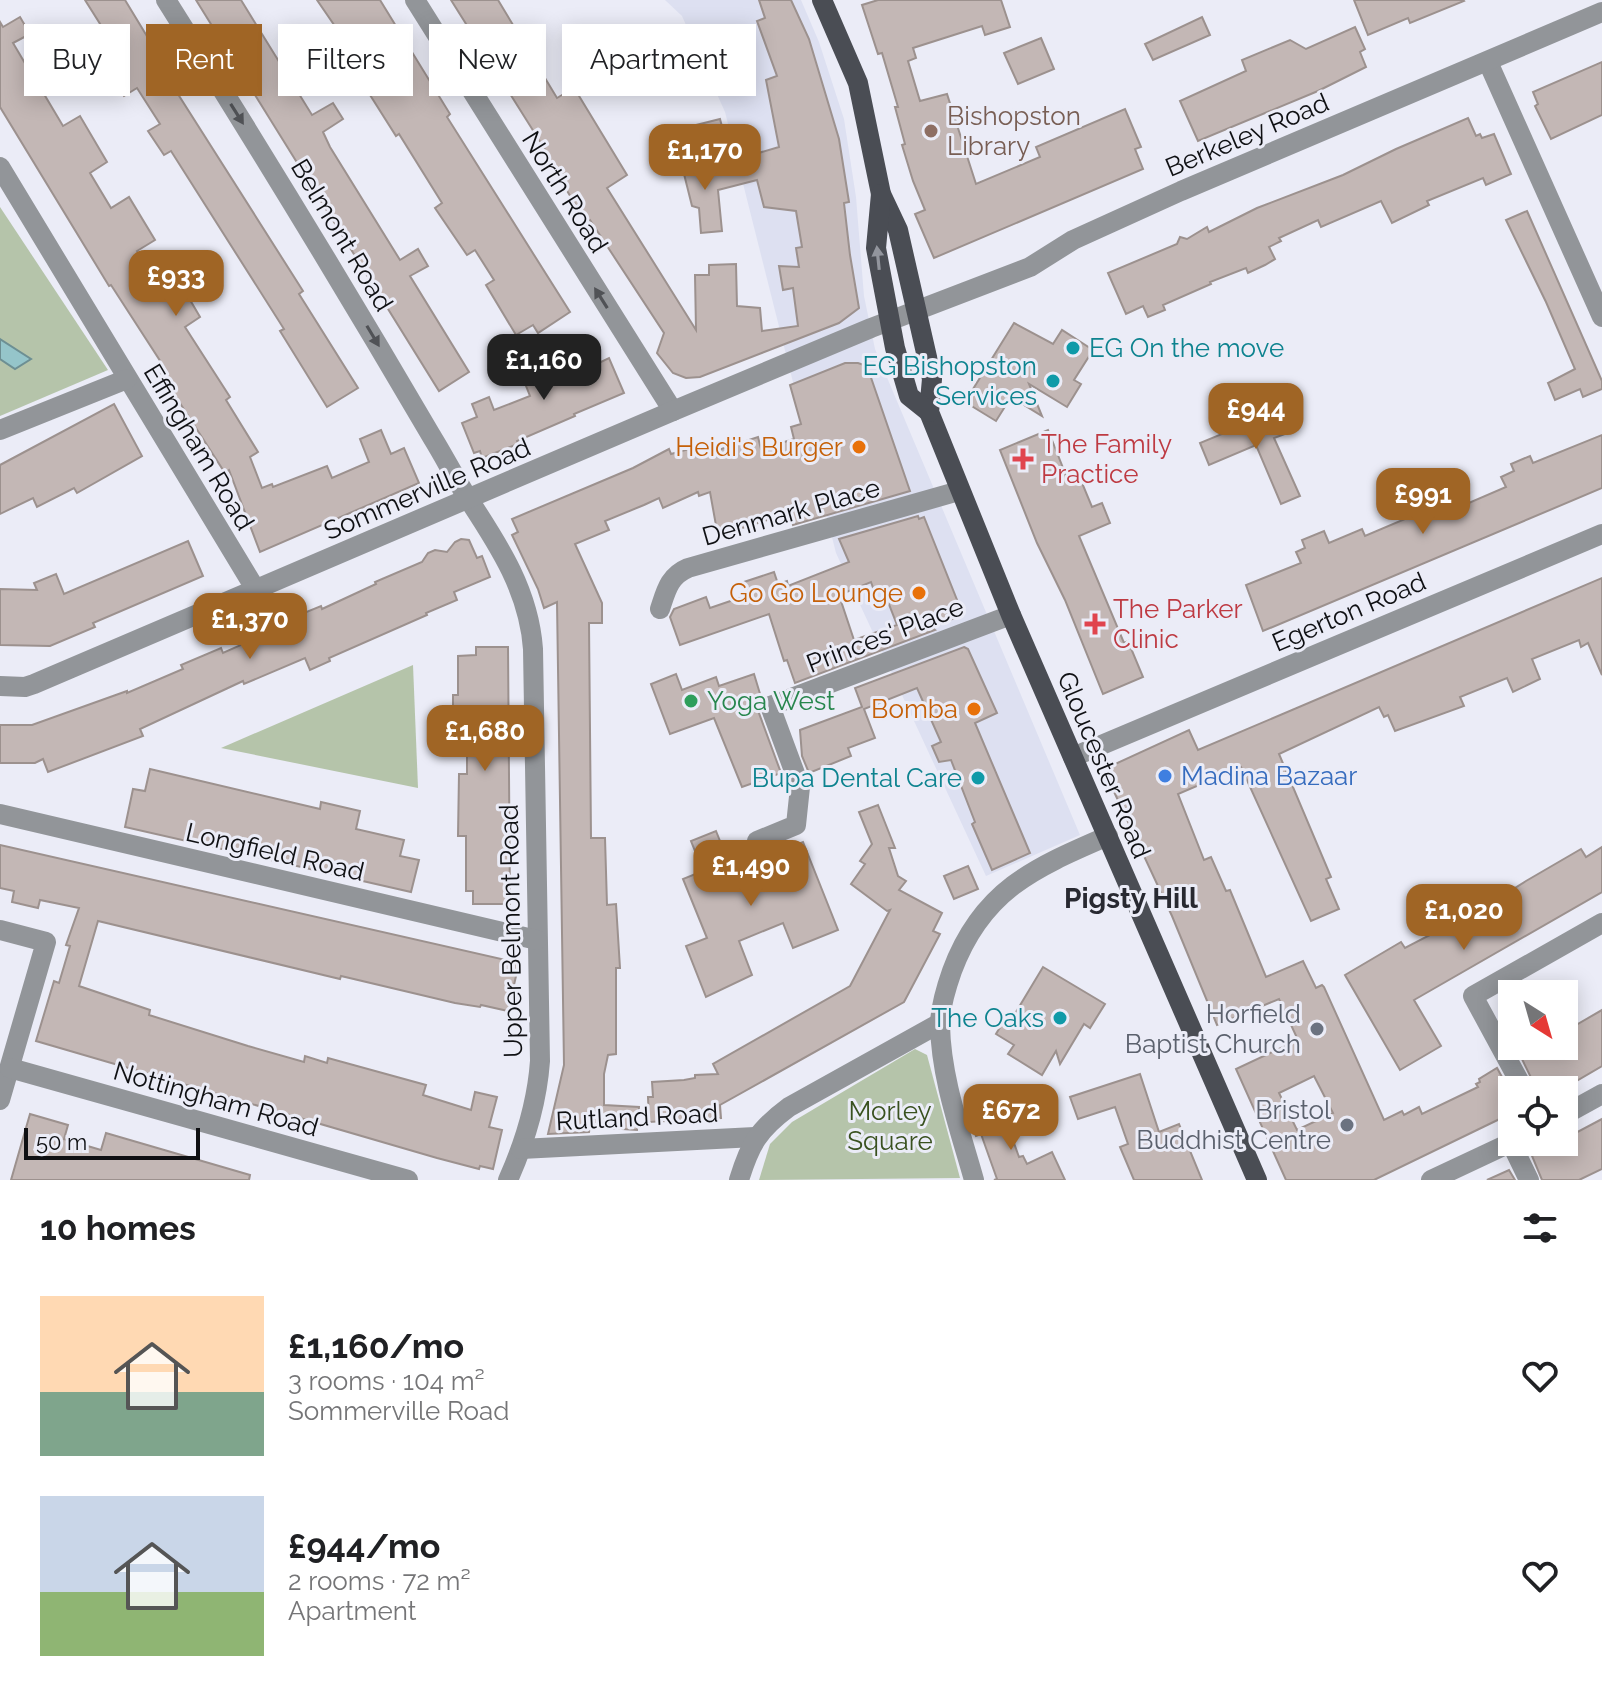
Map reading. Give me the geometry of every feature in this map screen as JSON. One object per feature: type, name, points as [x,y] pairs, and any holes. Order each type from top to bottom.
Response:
[{"type":"main road","name":"Gloucester Road","points":[[822,0],[858,83],[881,194],[898,230],[932,379],[929,412],[1011,615],[1257,1180]]},
{"type":"main road","name":"Gloucester Road","points":[[881,194],[876,248],[889,322],[909,396],[929,412]]},
{"type":"street","name":"Belmont Road","points":[[166,0],[376,341],[469,499]]},
{"type":"street","name":"North Road","points":[[415,0],[673,411]]},
{"type":"street","name":"Berkeley Road","points":[[917,311],[1030,267],[1073,240],[1181,191],[1602,12]]},
{"type":"street","points":[[1488,62],[1602,317]]},
{"type":"street","name":"Effingham Road","points":[[0,167],[256,590]]},
{"type":"street","name":"Sommerville Road","points":[[0,686],[25,687],[34,684],[673,411],[917,311]]},
{"type":"street","points":[[0,430],[127,379]]},
{"type":"street","name":"Denmark Place","points":[[660,609],[671,579],[688,568],[775,546],[959,491]]},
{"type":"street","name":"Upper Belmont Road","points":[[469,499],[509,564],[531,626],[540,1061],[534,1105],[508,1180]]},
{"type":"street","name":"Egerton Road","points":[[1073,757],[1602,534]]},
{"type":"street","name":"Princes' Place","points":[[757,841],[796,825],[800,787],[770,706],[1011,615]]},
{"type":"street","name":"Longfield Road","points":[[0,814],[537,940]]},
{"type":"street","points":[[974,1180],[945,1073],[940,1023],[945,993],[958,956],[982,914],[1015,882],[1047,862],[1108,836]]},
{"type":"street","points":[[1516,1076],[1473,996],[1602,923]]},
{"type":"street","points":[[0,930],[46,942],[0,1100]]},
{"type":"street","points":[[739,1180],[755,1137],[789,1107],[940,1023]]},
{"type":"street","name":"Nottingham Road","points":[[10,1068],[408,1180]]},
{"type":"street","points":[[1578,1107],[1602,1094]]},
{"type":"street","name":"Rutland Road","points":[[521,1149],[755,1137]]},
{"type":"street","points":[[1431,1180],[1498,1149]]},
{"type":"street","points":[[1518,1156],[1529,1180]]},
{"type":"shaded area","points":[[665,0],[801,0],[819,42],[844,119],[856,197],[864,296],[875,349],[1080,835],[986,876],[836,553],[725,112],[718,96],[756,96],[756,24],[686,24],[682,16]]},
{"type":"green space","points":[[0,207],[108,370],[0,416]]},
{"type":"green space","points":[[413,665],[418,788],[221,748]]},
{"type":"green space","name":"Morley Square","points":[[915,1049],[927,1055],[960,1178],[759,1180],[770,1144],[792,1122]]},
{"type":"water","points":[[0,339],[31,359],[15,369],[0,359]]},
{"type":"building","points":[[85,0],[125,0],[146,35],[146,96],[179,96],[303,291],[299,294],[358,388],[327,407],[280,331],[284,329],[171,151],[164,155],[148,131],[160,124],[137,88],[130,92],[130,24],[100,24]]},
{"type":"building","points":[[196,0],[241,0],[256,24],[211,24]]},
{"type":"building","points":[[317,0],[380,0],[395,24],[333,24]]},
{"type":"building","points":[[451,0],[498,0],[512,24],[466,24]]},
{"type":"building","points":[[759,0],[791,0],[809,39],[839,139],[849,202],[844,203],[850,255],[859,308],[839,323],[700,377],[686,378],[673,373],[657,353],[664,333],[590,220],[586,222],[544,153],[546,151],[511,96],[546,96],[546,80],[557,98],[562,95],[579,96],[627,175],[607,188],[696,330],[695,275],[709,275],[709,265],[736,264],[737,306],[760,308],[762,331],[798,326],[793,288],[783,290],[779,266],[799,267],[796,248],[802,247],[796,211],[764,207],[757,180],[718,190],[722,231],[701,233],[699,208],[692,206],[684,174],[688,173],[678,135],[689,132],[688,127],[720,119],[731,161],[779,147],[766,80],[777,76],[757,21],[765,18]]},
{"type":"building","points":[[878,0],[1001,0],[1010,27],[985,35],[982,26],[913,48],[916,58],[908,61],[920,101],[947,94],[976,184],[1040,157],[1036,147],[1125,109],[1141,147],[1135,149],[1143,169],[934,258],[915,214],[925,210],[902,145],[905,144],[895,107],[898,107],[882,53],[878,54],[862,5]]},
{"type":"building","points":[[1354,0],[1464,1],[1410,23],[1408,18],[1368,35]]},
{"type":"building","points":[[20,17],[24,24],[24,37],[13,43],[24,62],[24,96],[45,96],[63,126],[80,116],[107,162],[90,173],[111,208],[129,197],[155,240],[137,251],[159,287],[176,276],[200,317],[185,327],[230,397],[226,400],[258,452],[250,457],[262,488],[272,484],[273,487],[327,466],[332,478],[369,462],[360,439],[381,430],[391,454],[404,448],[419,483],[260,552],[229,470],[225,473],[176,397],[161,373],[166,370],[109,286],[0,107],[0,22],[3,27]]},
{"type":"building","points":[[1202,17],[1210,35],[1153,60],[1145,44]]},
{"type":"building","points":[[1355,27],[1365,49],[1360,52],[1366,67],[1318,91],[1198,141],[1180,101],[1246,71],[1242,60],[1290,40],[1306,49]]},
{"type":"building","points":[[262,34],[278,60],[278,96],[300,96],[312,115],[333,103],[343,119],[323,132],[330,147],[400,260],[418,249],[428,266],[410,276],[469,372],[439,391],[256,96],[262,96]]},
{"type":"building","points":[[1041,38],[1054,69],[1018,84],[1004,53]]},
{"type":"building","points":[[413,54],[429,80],[429,96],[439,96],[450,114],[447,117],[570,312],[538,333],[533,325],[516,335],[486,285],[494,280],[475,250],[467,255],[435,208],[442,203],[399,134],[396,136],[371,96],[413,96]]},
{"type":"building","points":[[1602,62],[1602,115],[1551,139],[1535,106],[1538,104],[1533,92]]},
{"type":"building","points":[[1468,118],[1476,136],[1480,134],[1482,138],[1494,134],[1511,174],[1486,185],[1483,178],[1427,201],[1429,205],[1392,223],[1381,201],[1321,227],[1318,220],[1279,238],[1281,241],[1269,247],[1275,259],[1265,265],[1248,273],[1246,268],[1210,282],[1163,305],[1165,310],[1148,317],[1143,306],[1126,314],[1108,273],[1177,244],[1180,237],[1187,239],[1207,227],[1209,232],[1257,208],[1343,175]]},
{"type":"building","points":[[1527,211],[1602,381],[1602,389],[1583,397],[1580,389],[1555,400],[1548,383],[1575,369],[1506,220]]},
{"type":"building","points":[[1014,323],[1053,344],[1062,330],[1093,350],[1074,380],[1081,384],[1067,407],[1029,384],[1042,416],[1011,397],[996,421],[965,402]]},
{"type":"building","points":[[592,348],[599,363],[609,358],[624,393],[517,441],[518,444],[482,458],[480,451],[474,453],[462,423],[477,417],[472,404],[489,397],[494,410],[530,396],[524,381],[530,377],[529,374]]},
{"type":"building","points":[[845,363],[867,366],[910,491],[793,525],[790,513],[739,529],[717,531],[710,492],[699,496],[698,492],[663,508],[659,498],[605,521],[609,530],[575,544],[602,603],[602,623],[589,623],[591,838],[605,838],[607,905],[616,904],[620,968],[616,968],[616,1054],[608,1055],[604,1074],[604,1105],[639,1107],[637,1130],[590,1127],[589,1132],[548,1134],[564,1065],[557,602],[544,608],[512,535],[518,532],[512,519],[633,468],[669,449],[671,454],[707,444],[709,453],[758,437],[761,449],[794,439],[791,427],[801,424],[790,385]]},
{"type":"building","points":[[114,404],[142,456],[77,493],[74,488],[37,507],[33,498],[0,514],[0,465]]},
{"type":"building","points":[[1275,412],[1285,434],[1274,438],[1300,496],[1281,504],[1256,445],[1209,465],[1200,443]]},
{"type":"building","points":[[1048,430],[1069,483],[1080,478],[1092,507],[1102,503],[1110,523],[1079,536],[1124,643],[1128,641],[1143,677],[1103,694],[1000,450]]},
{"type":"building","points":[[1602,435],[1602,488],[1263,631],[1246,585],[1301,563],[1296,552],[1305,548],[1302,540],[1324,531],[1329,543],[1362,529],[1365,536],[1419,513],[1422,518],[1460,501],[1462,506],[1506,487],[1501,477],[1514,471],[1511,464],[1530,456],[1533,463]]},
{"type":"building","points":[[918,516],[919,519],[924,517],[963,615],[931,627],[935,630],[795,683],[787,660],[784,661],[769,614],[680,645],[670,617],[674,609],[706,597],[710,608],[748,595],[744,582],[774,572],[778,584],[787,581],[788,586],[849,562],[839,539]],"holes":[[[871,582],[875,593],[883,589],[897,625],[854,640],[839,595]]]},
{"type":"building","points":[[461,539],[469,540],[477,558],[482,556],[490,577],[454,592],[457,600],[427,615],[329,658],[330,661],[310,670],[305,658],[244,684],[243,681],[140,729],[143,736],[48,772],[43,759],[35,763],[0,763],[0,725],[32,725],[127,693],[183,669],[181,665],[221,648],[223,653],[279,628],[277,624],[321,606],[322,609],[376,584],[422,562],[428,553],[435,550],[447,552]]},
{"type":"building","points":[[188,541],[203,576],[93,623],[95,627],[50,646],[0,645],[0,589],[37,590],[34,583],[56,574],[64,594]]},
{"type":"building","points":[[1602,578],[1602,675],[1588,643],[1581,647],[1579,640],[1532,659],[1540,679],[1513,692],[1507,678],[1460,697],[1464,706],[1395,731],[1388,715],[1384,717],[1379,707],[1279,754],[1331,877],[1326,879],[1339,909],[1311,921],[1241,767],[1178,794],[1204,860],[1211,857],[1226,891],[1230,890],[1266,977],[1303,961],[1316,988],[1324,987],[1384,1120],[1419,1107],[1422,1114],[1478,1087],[1479,1079],[1497,1068],[1501,1076],[1498,1076],[1498,1120],[1374,1180],[1286,1180],[1236,1069],[1298,1040],[1279,999],[1217,1025],[1172,916],[1108,779],[1113,765],[1189,730],[1198,750]],"holes":[[[1314,1076],[1333,1113],[1297,1130],[1279,1093]]]},
{"type":"building","points":[[476,647],[508,647],[510,904],[473,904],[473,891],[466,891],[466,836],[458,836],[459,774],[467,774],[467,720],[453,720],[453,695],[458,695],[458,656],[476,655]]},
{"type":"building","points":[[964,647],[968,649],[997,713],[975,723],[1030,853],[992,870],[972,824],[975,822],[951,760],[939,762],[932,746],[941,742],[917,688],[864,709],[875,738],[848,748],[851,756],[809,773],[802,756],[800,730],[862,707],[855,688]]},
{"type":"building","points":[[676,674],[682,690],[716,677],[719,686],[754,674],[761,697],[756,705],[781,773],[742,787],[714,718],[670,734],[651,684]]},
{"type":"building","points":[[150,769],[320,809],[321,802],[360,811],[356,829],[404,840],[400,856],[419,860],[411,892],[125,827],[133,789],[145,791]]},
{"type":"building","points":[[878,805],[895,848],[889,848],[898,876],[906,881],[899,890],[942,913],[933,931],[940,934],[904,1002],[720,1105],[721,1118],[649,1122],[648,1097],[653,1097],[652,1082],[718,1074],[713,1064],[850,986],[890,910],[887,911],[851,884],[865,864],[860,861],[872,844],[859,812]]},
{"type":"building","points":[[716,831],[732,871],[803,842],[838,930],[793,948],[783,923],[739,941],[752,975],[706,997],[686,946],[707,938],[683,879],[703,871],[691,841]]},
{"type":"building","points":[[0,845],[519,963],[508,1011],[455,1003],[341,976],[340,979],[98,921],[79,986],[150,1010],[149,1015],[304,1062],[305,1056],[327,1063],[328,1058],[426,1085],[423,1095],[471,1110],[475,1092],[497,1097],[489,1127],[502,1130],[493,1169],[480,1166],[479,1169],[437,1158],[36,1041],[54,981],[59,983],[70,946],[66,945],[79,908],[40,900],[38,908],[12,902],[14,891],[0,888]]},
{"type":"building","points":[[1602,847],[1602,892],[1414,1000],[1441,1046],[1400,1070],[1345,975],[1401,942],[1405,948],[1447,926],[1450,931],[1581,849],[1586,857]]},
{"type":"building","points":[[968,866],[978,889],[954,899],[944,876]]},
{"type":"building","name":"The Oaks","points":[[1043,967],[1105,1004],[1090,1028],[1084,1024],[1060,1064],[1056,1051],[1042,1075],[1008,1054],[1014,1045],[996,1034],[1008,1014],[1013,1017]]},
{"type":"building","points":[[1602,1010],[1602,1066],[1578,1080],[1578,1076],[1530,1076],[1522,1060],[1578,1060],[1578,1024]]},
{"type":"building","points":[[1140,1074],[1159,1132],[1179,1124],[1202,1180],[1134,1180],[1120,1147],[1128,1144],[1115,1107],[1078,1119],[1070,1097]]},
{"type":"building","points":[[1001,1107],[1019,1157],[1023,1156],[1027,1164],[1052,1152],[1065,1180],[994,1180],[997,1179],[981,1134],[976,1136],[970,1119]]},
{"type":"building","points":[[30,1114],[68,1125],[64,1139],[101,1150],[106,1133],[250,1175],[249,1180],[11,1180]]},
{"type":"building","points":[[1602,1119],[1602,1169],[1579,1180],[1542,1180],[1532,1156],[1578,1156],[1578,1132]]},
{"type":"building","points":[[1509,1170],[1515,1180],[1487,1180]]},
{"type":"place","name":"Bishopston Library","points":[[931,131]]},
{"type":"place","name":"EG On the move","points":[[1073,348]]},
{"type":"place","name":"EG Bishopston Services","points":[[1053,381]]},
{"type":"place","name":"Heidi's Burger","points":[[859,447]]},
{"type":"place","name":"The Family Practice","points":[[1023,459]]},
{"type":"place","name":"Go Go Lounge","points":[[919,593]]},
{"type":"place","name":"The Parker Clinic","points":[[1095,624]]},
{"type":"place","name":"Yoga West","points":[[691,701]]},
{"type":"place","name":"Bomba","points":[[974,709]]},
{"type":"place","name":"Madina Bazaar","points":[[1165,776]]},
{"type":"place","name":"Bupa Dental Care","points":[[978,778]]},
{"type":"place","name":"The Oaks","points":[[1060,1018]]},
{"type":"place","name":"Horfield Baptist Church","points":[[1317,1029]]},
{"type":"place","name":"Bristol Buddhist Centre","points":[[1347,1125]]},
{"type":"district","name":"Pigsty Hill","points":[[1131,898]]}]
